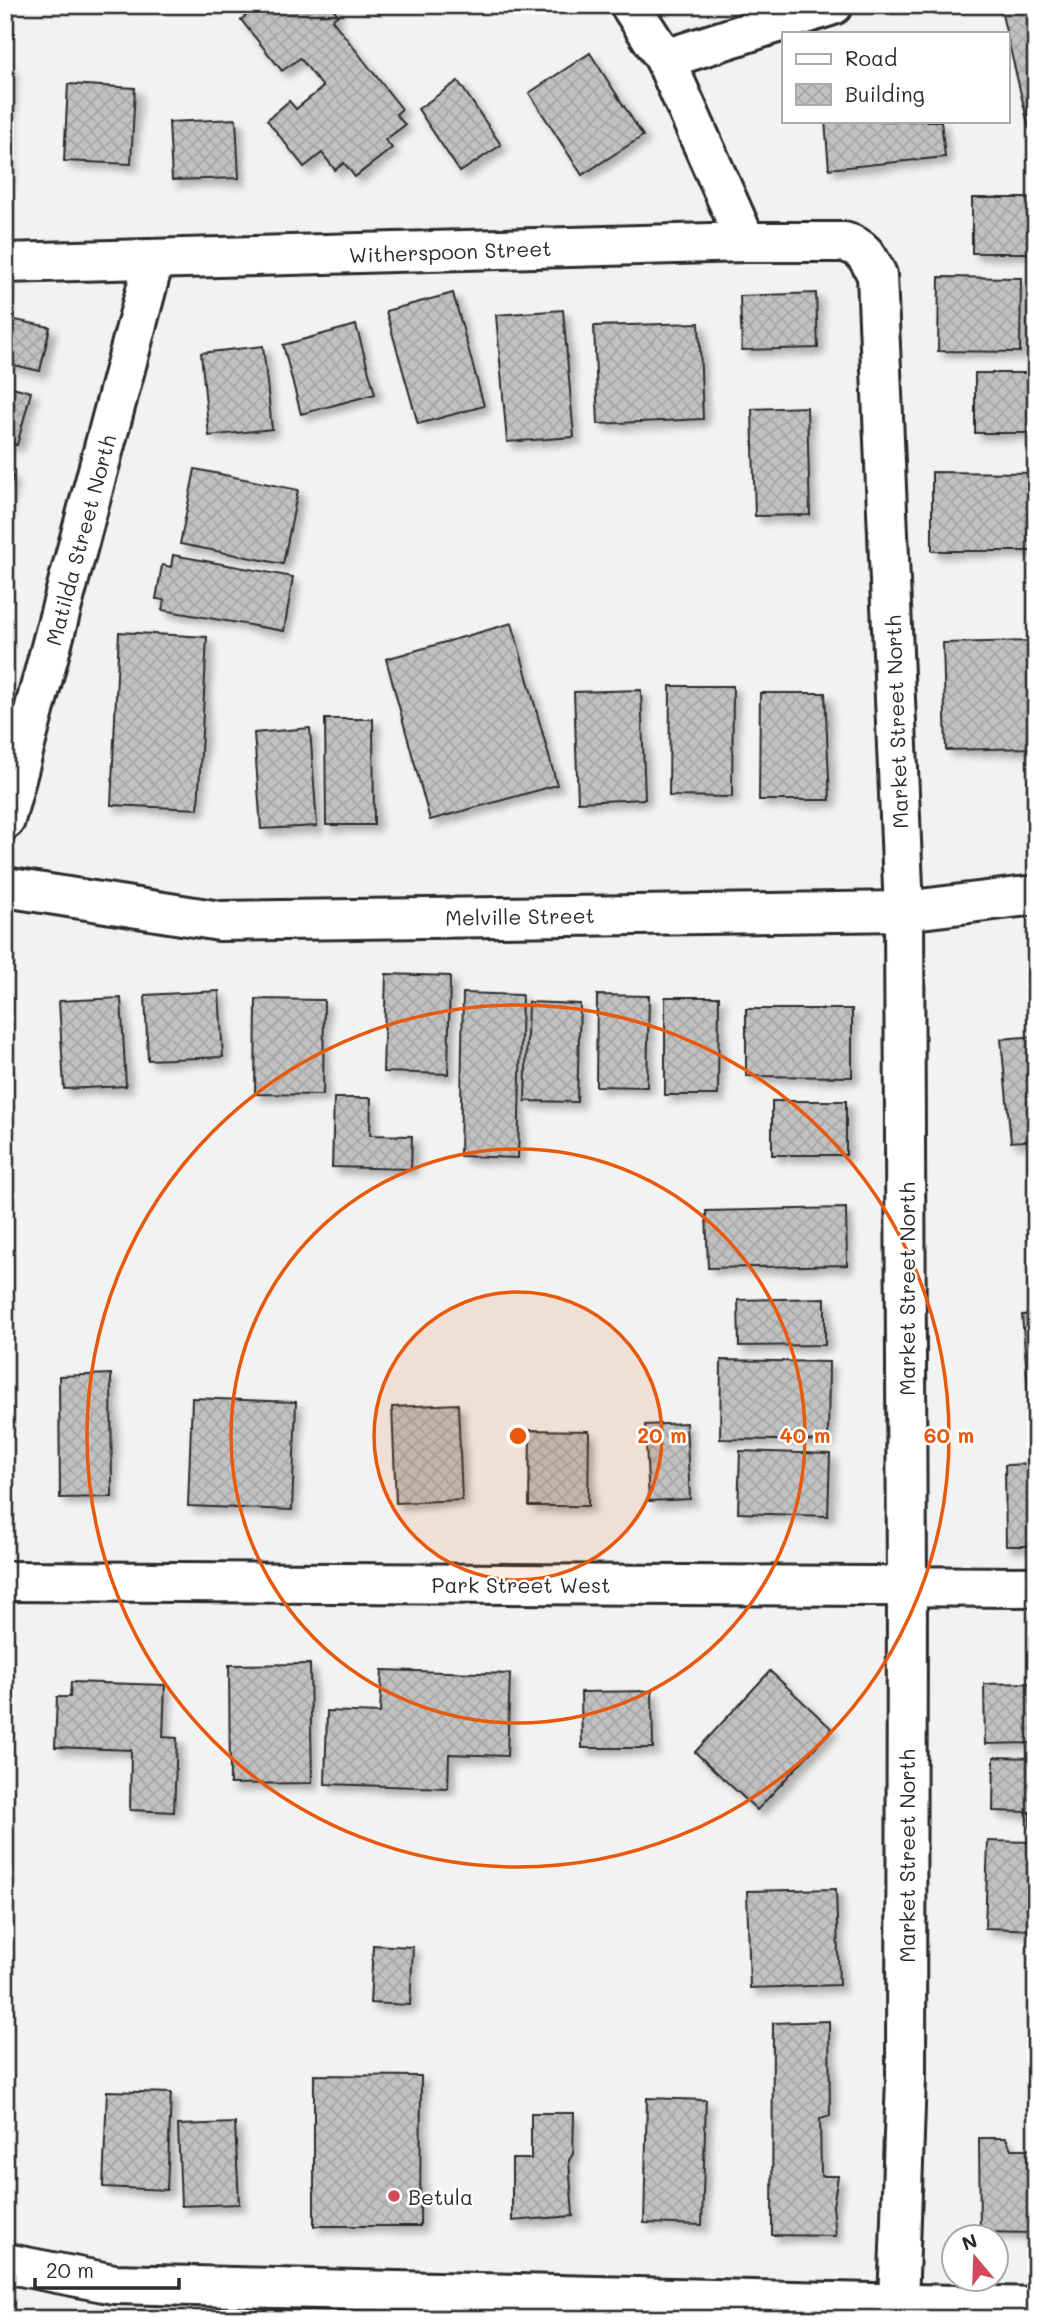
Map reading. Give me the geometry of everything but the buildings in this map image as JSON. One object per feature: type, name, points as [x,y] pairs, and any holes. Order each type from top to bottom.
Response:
[{"type":"street","points":[[630,5],[665,59],[746,242]]},
{"type":"street","points":[[665,59],[834,5]]},
{"type":"street","name":"Witherspoon Street","points":[[5,263],[746,242],[844,242],[856,245],[866,253],[877,275]]},
{"type":"street","name":"Matilda Street North","points":[[5,820],[154,260]]},
{"type":"street","name":"Market Street North","points":[[877,275],[904,911],[906,2078],[898,2304]]},
{"type":"street","name":"Melville Street","points":[[5,887],[220,921],[904,911],[1036,895]]},
{"type":"street","name":"Park Street West","points":[[5,1581],[1036,1587]]},
{"type":"street","points":[[5,2263],[114,2284],[1036,2307]]},
{"type":"place","name":"Betula","points":[[394,2196]]}]
